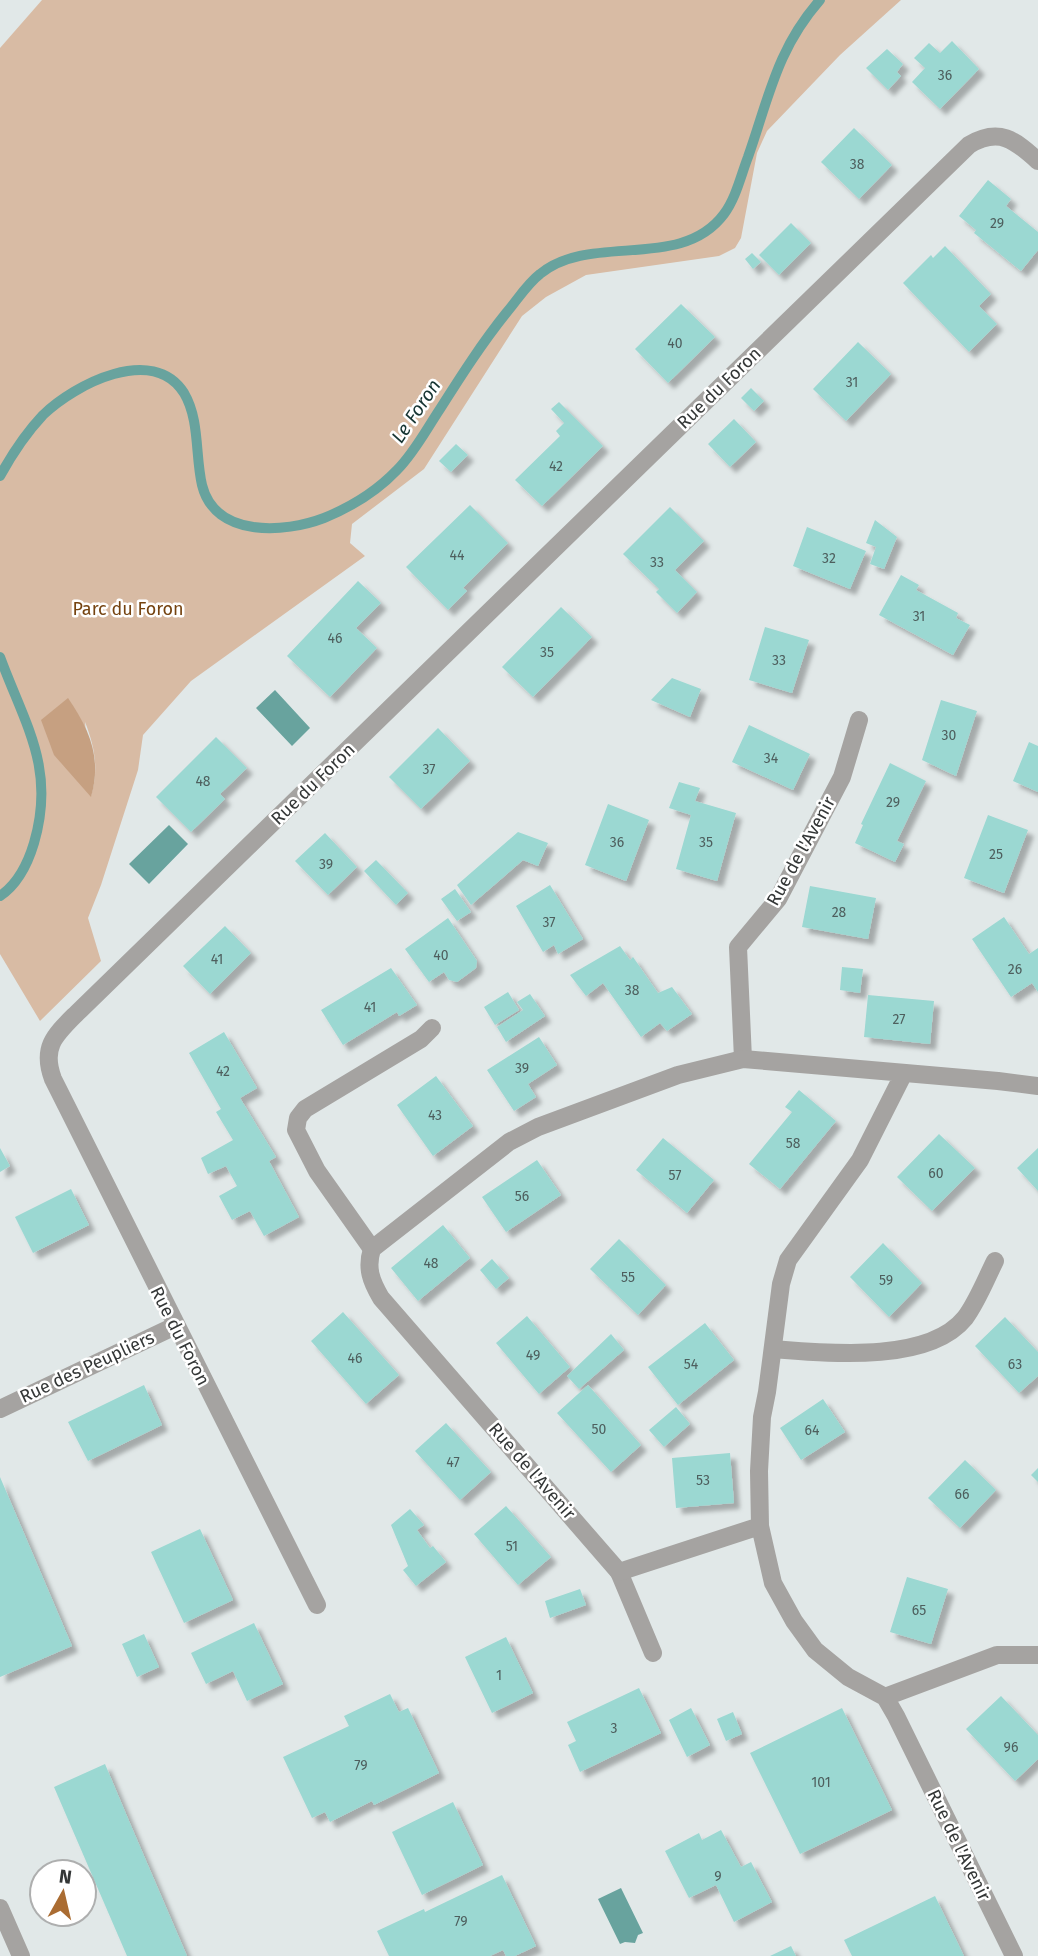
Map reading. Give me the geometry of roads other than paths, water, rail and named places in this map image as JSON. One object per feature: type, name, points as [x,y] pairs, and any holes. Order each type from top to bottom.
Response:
[{"type":"street","name":"Rue du Foron","points":[[317,1605],[53,1079],[48,1066],[52,1040],[57,1032],[969,145],[982,137],[1003,137],[1018,144],[1038,162]]},
{"type":"street","name":"Rue de l'Avenir","points":[[743,1059],[738,947],[778,899],[842,776],[859,720]]},
{"type":"street","points":[[432,1028],[421,1038],[305,1109],[298,1118],[296,1130],[317,1171],[372,1249],[471,1169],[509,1142],[538,1128],[678,1075],[743,1059],[1038,1086]]},
{"type":"street","points":[[904,1073],[860,1160],[788,1260],[780,1284],[762,1417],[759,1471],[760,1526],[773,1583],[794,1621],[815,1650],[848,1677],[884,1698],[997,1655],[1038,1655]]},
{"type":"street","name":"Rue de l'Avenir","points":[[372,1249],[369,1269],[372,1283],[381,1298],[619,1572],[653,1653]]},
{"type":"street","points":[[773,1349],[840,1355],[869,1354],[922,1344],[946,1335],[965,1318],[995,1261]]},
{"type":"street","name":"Rue des Peupliers","points":[[0,1409],[175,1326]]},
{"type":"street","points":[[619,1572],[760,1526]]},
{"type":"street","name":"Rue de l'Avenir","points":[[884,1698],[1014,1956]]},
{"type":"street","points":[[0,1908],[21,1956]]},
{"type":"water","points":[[275,690],[310,728],[292,746],[256,708]]},
{"type":"water","points":[[169,825],[188,844],[149,884],[129,864]]},
{"type":"water","points":[[621,1888],[643,1933],[638,1935],[635,1943],[620,1944],[598,1899]]},
{"type":"waterway","name":"Le Foron","points":[[0,476],[31,429],[57,403],[94,381],[114,374],[134,370],[153,371],[170,379],[184,393],[189,403],[195,426],[202,485],[209,502],[221,515],[236,523],[253,527],[290,527],[324,518],[354,504],[381,485],[403,463],[489,336],[540,274],[561,262],[584,255],[684,242],[706,232],[724,214],[738,186],[784,55],[805,18],[820,0]]},
{"type":"waterway","name":"Le Foron","points":[[0,657],[35,747],[41,792],[40,816],[29,858],[22,873],[0,896]]},
{"type":"park label","name":"Parc du Foron","points":[[128,609]]}]
